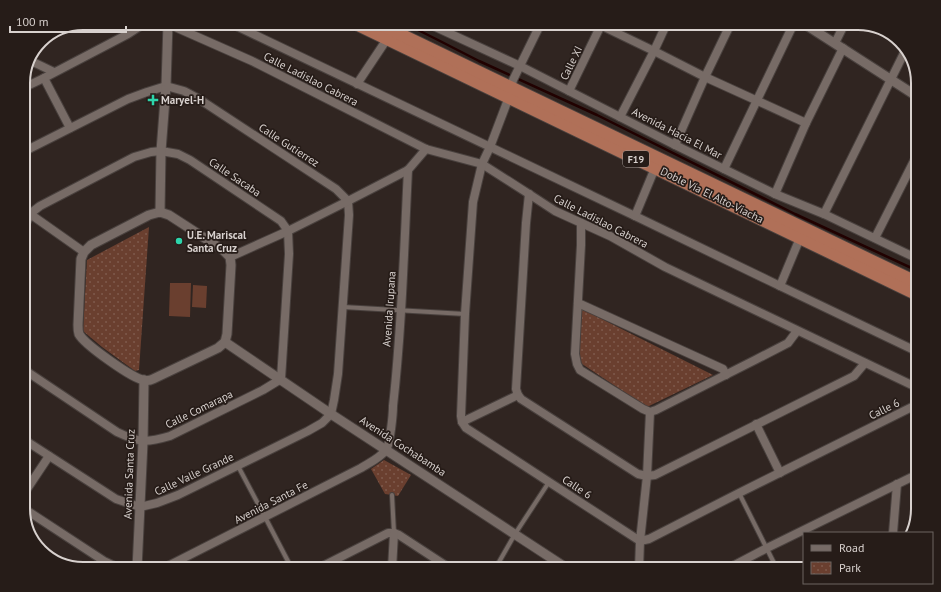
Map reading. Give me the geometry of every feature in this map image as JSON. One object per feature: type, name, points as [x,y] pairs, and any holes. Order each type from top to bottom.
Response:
[{"type":"highway","name":"Doble Vía El Alto-Viacha","points":[[368,30],[387,39],[514,81],[655,168],[911,292]]},
{"type":"highway","name":"Doble Vía El Alto-Viacha","points":[[393,30],[514,81],[911,280]]},
{"type":"street","points":[[30,85],[134,30]]},
{"type":"street","points":[[160,212],[161,151],[166,86],[168,30]]},
{"type":"street","name":"Calle Ladislao Cabrera","points":[[183,30],[252,62],[426,149],[482,164],[555,211],[610,236],[665,267],[911,385]]},
{"type":"street","points":[[245,30],[911,349]]},
{"type":"street","name":"Avenida Hacia El Mar","points":[[438,30],[514,81],[570,90],[620,117],[775,194],[824,214],[911,256]]},
{"type":"street","points":[[518,395],[462,422],[464,314],[473,202],[482,164],[490,147],[514,81],[538,30]]},
{"type":"street","name":"Calle XI","points":[[570,90],[597,30]]},
{"type":"street","points":[[612,30],[705,77],[806,124]]},
{"type":"street","points":[[620,117],[664,30]]},
{"type":"street","points":[[676,145],[705,77],[728,30]]},
{"type":"street","points":[[724,169],[791,30]]},
{"type":"street","points":[[814,30],[911,92]]},
{"type":"street","points":[[775,194],[839,46],[843,30]]},
{"type":"street","points":[[357,84],[387,39]]},
{"type":"street","points":[[824,214],[903,55]]},
{"type":"street","points":[[34,62],[54,72]]},
{"type":"street","points":[[44,78],[70,128]]},
{"type":"street","points":[[30,148],[128,99],[166,86]]},
{"type":"street","name":"Calle Gutierrez","points":[[166,86],[184,91],[199,99],[336,189],[348,201]]},
{"type":"street","points":[[230,257],[288,231],[408,170],[426,149]]},
{"type":"street","name":"Calle Sacaba","points":[[31,214],[40,206],[134,157],[161,151],[178,154],[190,160],[281,221],[288,231]]},
{"type":"street","points":[[875,238],[911,167]]},
{"type":"street","points":[[635,216],[655,168]]},
{"type":"street","name":"Avenida Irupana","points":[[387,450],[395,395],[408,170]]},
{"type":"street","points":[[529,194],[525,231],[516,389],[518,395],[521,399],[638,474],[647,476],[655,475],[854,376],[865,364]]},
{"type":"street","points":[[331,414],[338,374],[349,215],[348,201]]},
{"type":"street","points":[[160,212],[169,215],[223,250],[230,257],[231,265],[227,334],[225,342],[218,348],[153,379],[144,380],[136,377],[100,353],[87,343],[80,334],[78,325],[81,259],[84,252],[91,245],[149,215],[160,212]]},
{"type":"street","points":[[31,214],[84,252]]},
{"type":"street","points":[[581,223],[575,354],[577,364],[580,370],[643,409],[650,412],[656,410],[788,342],[798,331]]},
{"type":"street","points":[[281,379],[289,254],[288,231]]},
{"type":"street","points":[[780,286],[800,238]]},
{"type":"street","points":[[578,302],[723,369],[726,374]]},
{"type":"street","name":"Avenida Cochabamba","points":[[225,342],[331,414],[557,562]]},
{"type":"street","name":"Calle Comarapa","points":[[30,373],[117,432],[131,439],[143,442],[170,436],[263,390],[281,379]]},
{"type":"street","name":"Avenida Santa Cruz","points":[[137,562],[143,442],[144,380]]},
{"type":"street","name":"Calle 6","points":[[462,422],[466,428],[640,541],[649,540],[738,493],[911,408]]},
{"type":"street","points":[[639,562],[647,476],[650,412]]},
{"type":"street","name":"Calle Valle Grande","points":[[140,507],[178,496],[317,426],[331,414]]},
{"type":"street","points":[[756,424],[780,473]]},
{"type":"street","points":[[30,444],[116,499],[140,507]]},
{"type":"street","name":"Avenida Santa Fe","points":[[176,562],[361,468],[387,450]]},
{"type":"street","points":[[30,484],[49,456]]},
{"type":"street","points":[[740,562],[911,477]]},
{"type":"street","points":[[893,532],[897,484]]},
{"type":"street","points":[[30,513],[106,562]]},
{"type":"street","points":[[331,562],[388,533],[399,535],[440,562]]},
{"type":"street","points":[[392,562],[394,533]]},
{"type":"lane","points":[[343,307],[464,314]]},
{"type":"lane","points":[[238,466],[288,562]]},
{"type":"lane","points":[[499,562],[515,534],[549,482]]},
{"type":"lane","points":[[738,493],[774,562]]},
{"type":"lane","points":[[392,495],[394,533]]},
{"type":"green space","points":[[149,227],[139,370],[135,371],[83,331],[87,260]]},
{"type":"green space","points":[[170,283],[191,283],[190,317],[169,316]]},
{"type":"green space","points":[[193,285],[207,286],[206,308],[192,307]]},
{"type":"green space","points":[[582,309],[713,375],[647,407],[579,362]]},
{"type":"green space","points":[[384,460],[411,475],[398,496],[385,494],[371,469]]},
{"type":"waterway","points":[[418,30],[479,61],[597,115],[795,214],[911,268]]},
{"type":"place","name":"Maryel-H","points":[[153,100]]},
{"type":"place","name":"U.E. Mariscal Santa Cruz","points":[[179,241]]}]
